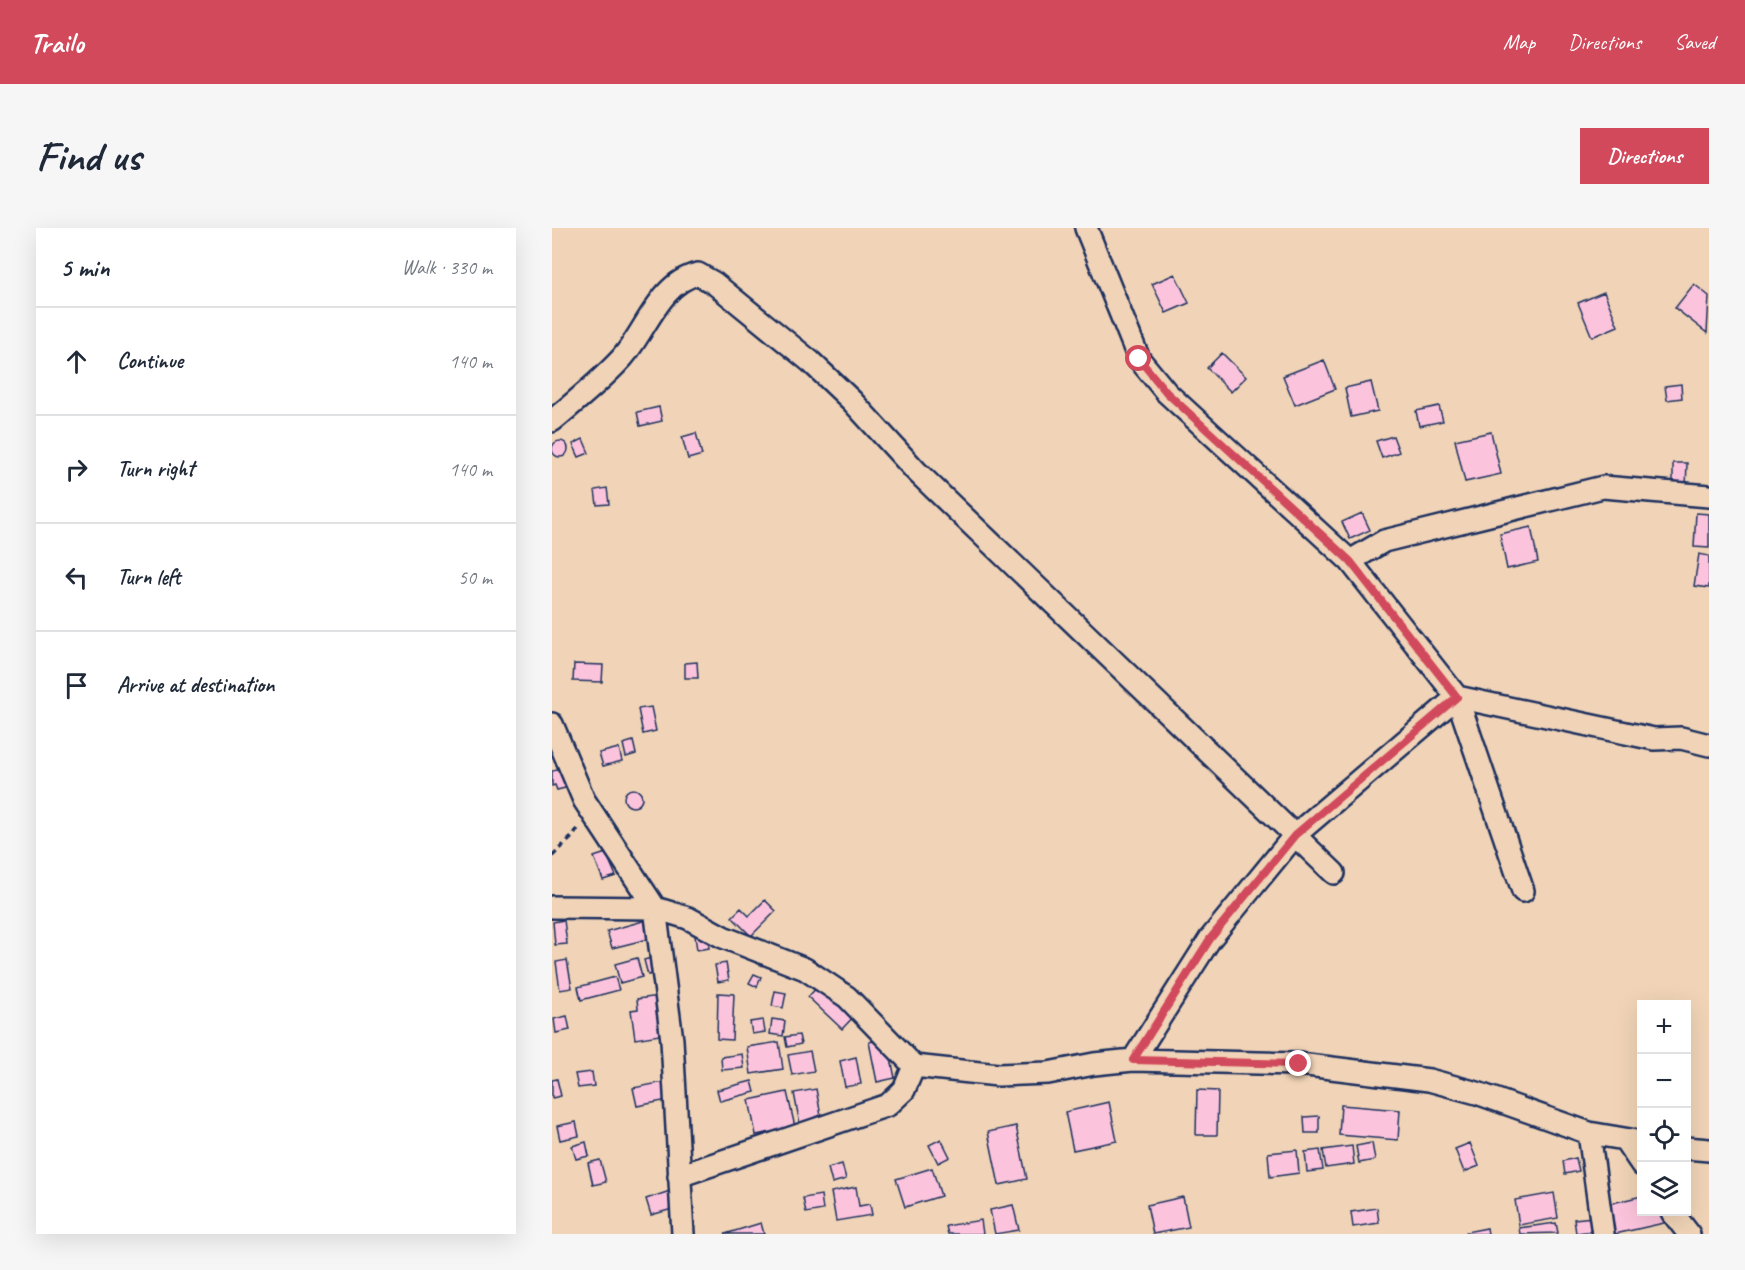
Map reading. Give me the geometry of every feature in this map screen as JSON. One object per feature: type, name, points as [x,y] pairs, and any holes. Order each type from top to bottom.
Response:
[{"type":"street","points":[[1086,228],[1139,359],[1167,393],[1350,561],[1457,697],[1523,891]]},
{"type":"street","points":[[552,421],[620,360],[637,339],[668,291],[683,277],[698,274],[714,283],[811,362],[852,400],[916,471],[1334,873]]},
{"type":"street","points":[[1350,561],[1384,541],[1603,487],[1709,496]]},
{"type":"street","points":[[1133,1060],[1210,939],[1295,835],[1457,697]]},
{"type":"street","points":[[1457,697],[1654,739],[1681,738],[1709,744]]},
{"type":"street","points":[[552,724],[584,800],[655,908],[672,1040],[683,1234]]},
{"type":"street","points":[[552,906],[655,908],[688,918],[723,937],[805,969],[847,997],[914,1066],[998,1075],[1048,1073],[1094,1064],[1133,1060],[1299,1064],[1429,1080],[1478,1093],[1589,1133],[1633,1141],[1640,1162]]},
{"type":"street","points":[[679,1176],[888,1105],[904,1090],[914,1066]]},
{"type":"street","points":[[1589,1133],[1603,1234]]},
{"type":"street","points":[[1691,1148],[1709,1150]]},
{"type":"street","points":[[1675,1216],[1689,1234]]},
{"type":"path","points":[[552,856],[572,837],[588,813],[584,800]]},
{"type":"building","points":[[1175,274],[1189,303],[1166,313],[1152,284]]},
{"type":"building","points":[[1694,284],[1709,296],[1707,333],[1675,308]]},
{"type":"building","points":[[1604,292],[1618,326],[1592,337],[1578,303]]},
{"type":"building","points":[[1222,353],[1246,377],[1231,392],[1207,368]]},
{"type":"building","points":[[1324,360],[1335,389],[1295,405],[1283,376]]},
{"type":"building","points":[[1371,382],[1378,411],[1351,417],[1345,388]]},
{"type":"building","points":[[1681,384],[1682,398],[1667,400],[1665,386]]},
{"type":"building","points":[[1439,406],[1443,421],[1419,426],[1416,411]]},
{"type":"building","points":[[659,407],[662,421],[640,426],[637,412]]},
{"type":"building","points":[[1491,432],[1501,474],[1465,482],[1455,440]]},
{"type":"building","points":[[696,433],[702,455],[688,459],[682,437]]},
{"type":"building","points":[[1393,436],[1399,452],[1382,458],[1376,441]]},
{"type":"building","points":[[583,439],[589,453],[579,457],[573,444]]},
{"type":"building","points":[[560,441],[568,449],[560,457],[552,449]]},
{"type":"building","points":[[1673,463],[1687,463],[1686,487],[1673,487]]},
{"type":"building","points":[[607,488],[609,504],[597,505],[595,490]]},
{"type":"building","points":[[1362,513],[1370,530],[1350,539],[1342,522]]},
{"type":"building","points":[[1696,513],[1709,514],[1709,548],[1694,547]]},
{"type":"building","points":[[1531,527],[1538,562],[1507,569],[1500,534]]},
{"type":"building","points":[[1699,554],[1709,556],[1709,588],[1694,586]]},
{"type":"building","points":[[697,662],[698,678],[685,678],[685,663]]},
{"type":"building","points":[[574,664],[603,665],[602,682],[573,681]]},
{"type":"building","points":[[651,707],[656,731],[643,734],[638,709]]},
{"type":"building","points":[[633,741],[636,754],[626,757],[623,744]]},
{"type":"building","points":[[619,748],[622,761],[603,766],[599,753]]},
{"type":"building","points":[[568,768],[573,786],[557,790],[555,785],[552,786],[552,771]]},
{"type":"building","points":[[629,789],[637,789],[642,794],[640,805],[629,807],[624,802],[624,794]]},
{"type":"building","points":[[606,853],[616,876],[603,880],[594,857]]},
{"type":"building","points":[[765,900],[776,911],[751,936],[732,917],[741,908],[749,916]]},
{"type":"building","points":[[564,920],[567,944],[555,945],[553,922]]},
{"type":"building","points":[[647,920],[652,938],[612,948],[607,931]]},
{"type":"building","points":[[708,934],[709,948],[697,950],[695,936]]},
{"type":"building","points":[[654,957],[657,973],[648,975],[644,960]]},
{"type":"building","points":[[637,958],[642,977],[620,983],[615,964]]},
{"type":"building","points":[[567,960],[572,988],[560,990],[556,962]]},
{"type":"building","points":[[726,963],[729,980],[718,982],[715,965]]},
{"type":"building","points":[[754,974],[761,977],[757,987],[749,983]]},
{"type":"building","points":[[615,977],[619,990],[581,1000],[578,987]]},
{"type":"building","points":[[823,981],[857,1013],[842,1029],[808,997]]},
{"type":"building","points":[[775,991],[786,993],[783,1008],[772,1006]]},
{"type":"building","points":[[718,993],[734,994],[732,1040],[717,1039]]},
{"type":"building","points":[[660,996],[666,1034],[635,1039],[631,1010],[638,1009],[637,999]]},
{"type":"building","points":[[567,1016],[570,1030],[556,1033],[554,1019]]},
{"type":"building","points":[[772,1019],[785,1021],[783,1036],[770,1034]]},
{"type":"building","points":[[763,1020],[765,1032],[752,1034],[750,1022]]},
{"type":"building","points":[[799,1035],[801,1044],[787,1047],[785,1037]]},
{"type":"building","points":[[887,1039],[895,1078],[877,1082],[869,1042]]},
{"type":"building","points":[[779,1042],[783,1069],[751,1074],[747,1047]]},
{"type":"building","points":[[810,1051],[814,1071],[792,1075],[788,1055]]},
{"type":"building","points":[[742,1054],[744,1068],[722,1070],[721,1057]]},
{"type":"building","points":[[856,1057],[861,1084],[845,1087],[840,1061]]},
{"type":"building","points":[[592,1072],[594,1086],[578,1088],[575,1074]]},
{"type":"building","points":[[557,1079],[561,1096],[552,1098],[552,1080]]},
{"type":"building","points":[[752,1081],[755,1092],[720,1101],[717,1090]]},
{"type":"building","points":[[664,1082],[668,1100],[637,1106],[633,1088]]},
{"type":"building","points":[[816,1089],[822,1121],[800,1125],[794,1093]]},
{"type":"building","points":[[1197,1090],[1218,1091],[1217,1135],[1196,1135]]},
{"type":"building","points":[[787,1092],[795,1127],[756,1135],[749,1100]]},
{"type":"building","points":[[1109,1102],[1117,1141],[1073,1150],[1065,1112]]},
{"type":"building","points":[[1341,1105],[1400,1110],[1398,1140],[1339,1135]]},
{"type":"building","points":[[1319,1116],[1319,1133],[1305,1133],[1304,1117]]},
{"type":"building","points":[[576,1122],[579,1136],[560,1140],[557,1126]]},
{"type":"building","points":[[1016,1126],[1027,1179],[999,1185],[988,1132]]},
{"type":"building","points":[[941,1139],[950,1157],[938,1163],[929,1145]]},
{"type":"building","points":[[586,1142],[589,1156],[576,1159],[572,1146]]},
{"type":"building","points":[[1372,1143],[1375,1160],[1359,1163],[1356,1146]]},
{"type":"building","points":[[1470,1143],[1479,1166],[1464,1172],[1455,1149]]},
{"type":"building","points":[[1352,1146],[1354,1164],[1326,1168],[1323,1150]]},
{"type":"building","points":[[1297,1150],[1299,1173],[1270,1177],[1268,1153]]},
{"type":"building","points":[[1320,1150],[1323,1170],[1307,1172],[1305,1152]]},
{"type":"building","points":[[1576,1158],[1579,1171],[1565,1174],[1563,1161]]},
{"type":"building","points":[[600,1160],[606,1182],[593,1185],[588,1163]]},
{"type":"building","points":[[842,1164],[846,1179],[832,1183],[828,1168]]},
{"type":"building","points":[[932,1168],[941,1196],[905,1207],[896,1179]]},
{"type":"building","points":[[856,1187],[859,1206],[870,1204],[872,1215],[836,1221],[831,1192]]},
{"type":"building","points":[[670,1191],[676,1208],[651,1215],[646,1199]]},
{"type":"building","points":[[1554,1193],[1558,1218],[1519,1225],[1515,1200]]},
{"type":"building","points":[[821,1195],[823,1210],[806,1213],[803,1198]]},
{"type":"building","points":[[1183,1197],[1189,1227],[1153,1234],[1147,1205]]},
{"type":"building","points":[[1637,1197],[1637,1216],[1662,1216],[1664,1223],[1615,1234],[1608,1204]]},
{"type":"building","points":[[1013,1205],[1019,1230],[995,1234],[990,1210]]},
{"type":"building","points":[[1377,1208],[1379,1223],[1353,1227],[1351,1212]]},
{"type":"building","points":[[1593,1217],[1595,1231],[1576,1233],[1574,1219]]},
{"type":"building","points":[[981,1220],[983,1234],[948,1234],[946,1226]]},
{"type":"building","points":[[761,1223],[764,1234],[725,1234]]},
{"type":"building","points":[[1556,1223],[1558,1233],[1520,1234],[1519,1228]]},
{"type":"building","points":[[1487,1228],[1488,1234],[1466,1234],[1466,1232]]},
{"type":"route","points":[[1139,359],[1167,393],[1350,561],[1457,697],[1295,835],[1210,939],[1133,1060],[1299,1064]]}]
